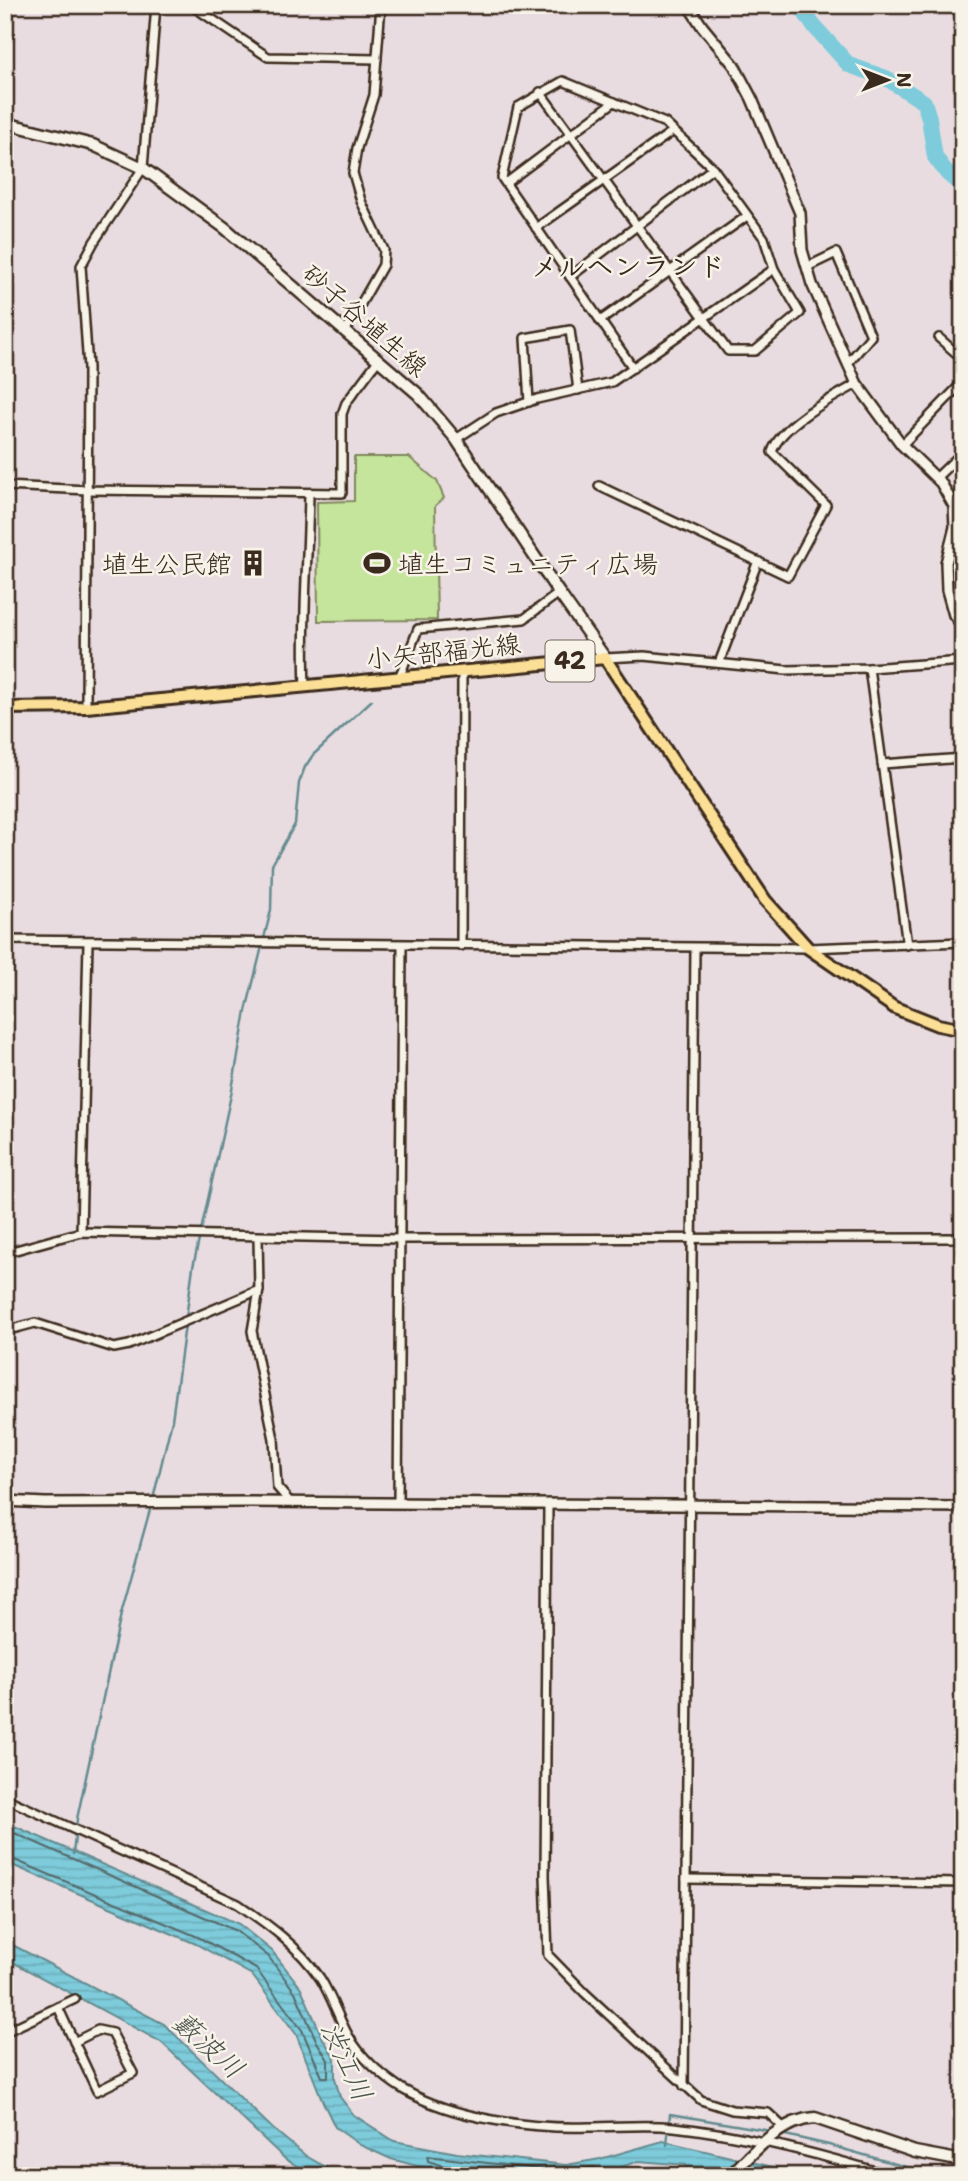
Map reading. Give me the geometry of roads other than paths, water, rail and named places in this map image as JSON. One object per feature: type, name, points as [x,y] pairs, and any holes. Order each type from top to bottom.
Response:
[{"type":"main road","name":"砂子谷埴生線","points":[[5,122],[93,145],[143,168],[225,228],[379,359],[418,394],[456,439],[605,658]]},
{"type":"main road","name":"小矢部福光線","points":[[5,708],[86,707],[605,658]]},
{"type":"main road","name":"42","points":[[605,658],[765,900],[808,948],[895,1008],[938,1025],[963,1030]]},
{"type":"main road","points":[[730,2176],[765,2141],[800,2119],[815,2118],[915,2152],[963,2161]]},
{"type":"street","points":[[86,707],[88,368],[81,266],[143,168],[156,5]]},
{"type":"street","points":[[191,5],[268,57],[377,59]]},
{"type":"street","points":[[346,330],[383,265],[384,250],[361,201],[354,173],[357,148],[374,95],[381,5]]},
{"type":"street","points":[[688,5],[734,65],[752,99],[800,213],[802,250],[812,285],[857,384],[902,445],[936,478],[954,506],[955,527],[946,563],[947,590],[954,615],[963,626]]},
{"type":"street","points":[[540,92],[729,351],[755,351],[800,313],[774,269],[764,238],[713,168],[665,123],[563,81],[540,92],[518,107],[502,178],[632,368]]},
{"type":"street","points":[[506,183],[614,102]]},
{"type":"street","points":[[536,228],[673,131]]},
{"type":"street","points":[[570,277],[713,168]]},
{"type":"street","points":[[600,321],[747,216]]},
{"type":"street","points":[[807,267],[836,253],[871,336],[848,363]]},
{"type":"street","points":[[456,439],[496,413],[529,402],[612,382],[774,269]]},
{"type":"street","points":[[529,402],[524,338],[570,330],[578,390]]},
{"type":"street","points":[[939,338],[963,359]]},
{"type":"street","points":[[5,486],[88,490],[342,493],[342,414],[346,403],[379,359]]},
{"type":"street","points":[[902,445],[963,382]]},
{"type":"street","points":[[598,486],[788,576],[826,505],[772,452],[775,443],[812,409],[857,384]]},
{"type":"street","points":[[936,478],[963,452]]},
{"type":"street","points":[[953,462],[963,475]]},
{"type":"street","points":[[305,687],[302,629],[307,597],[309,493]]},
{"type":"street","points":[[719,663],[758,561]]},
{"type":"street","points":[[399,678],[418,629],[524,619],[559,593]]},
{"type":"street","points":[[605,658],[644,656],[786,670],[869,668],[963,661]]},
{"type":"street","points":[[869,668],[907,945]]},
{"type":"street","points":[[461,946],[462,672]]},
{"type":"street","points":[[882,764],[963,758]]},
{"type":"street","points":[[5,940],[695,948],[808,948],[963,942]]},
{"type":"street","points":[[81,1232],[88,942]]},
{"type":"street","points":[[398,1503],[402,946]]},
{"type":"street","points":[[684,2086],[695,948]]},
{"type":"street","points":[[5,1253],[81,1232],[399,1239],[963,1238]]},
{"type":"street","points":[[258,1237],[259,1290],[252,1331],[274,1439],[277,1487],[290,1502]]},
{"type":"street","points":[[5,1331],[35,1323],[114,1348],[128,1345],[259,1290]]},
{"type":"street","points":[[5,1501],[963,1507]]},
{"type":"street","points":[[548,1504],[545,1863],[548,1955],[585,1993],[701,2100],[732,2110],[768,2113],[785,2128]]},
{"type":"street","points":[[5,1798],[238,1904],[271,1926],[295,1947],[321,1979],[349,2037],[370,2063],[404,2090],[441,2106],[480,2116],[543,2126],[634,2124],[675,2127],[765,2141],[891,2176]]},
{"type":"street","points":[[687,1879],[963,1883]]},
{"type":"street","points":[[5,2032],[75,1998]]},
{"type":"street","points":[[58,2007],[74,2042],[97,2091],[133,2073],[112,2033],[98,2031],[74,2042]]},
{"type":"water","points":[[5,1822],[239,1924],[272,1951],[301,1988],[323,2039],[335,2058],[335,2078],[340,2097],[354,2115],[394,2141],[457,2153],[566,2165],[600,2159],[663,2141],[811,2176],[686,2176],[686,2165],[639,2161],[594,2176],[455,2176],[391,2159],[360,2145],[335,2127],[296,2034],[252,1975],[196,1944],[5,1862]]},
{"type":"water","points":[[5,1941],[164,2024],[273,2129],[306,2156],[341,2176],[314,2176],[285,2159],[161,2042],[5,1958]]},
{"type":"waterway","points":[[800,5],[813,25],[849,65],[886,78],[924,102],[935,157],[947,173],[963,187]]},
{"type":"waterway","points":[[153,1499],[172,1420],[193,1267],[231,1095],[246,1011],[271,910],[272,865],[295,824],[299,783],[305,767],[313,755],[372,700]]},
{"type":"waterway","points":[[73,1854],[77,1819],[121,1614],[151,1506]]},
{"type":"waterway","points":[[667,2145],[670,2114],[771,2131]]},
{"type":"waterway","points":[[781,2134],[938,2176]]},
{"type":"place","name":"埴生公民館","points":[[253,563]]},
{"type":"place","name":"埴生コミュニティ広場","points":[[377,563]]},
{"type":"district","name":"メルヘンランド","points":[[628,266]]},
{"type":"water label","name":"藪波川","points":[[209,2045]]},
{"type":"water label","name":"渋江川","points":[[347,2061]]}]
